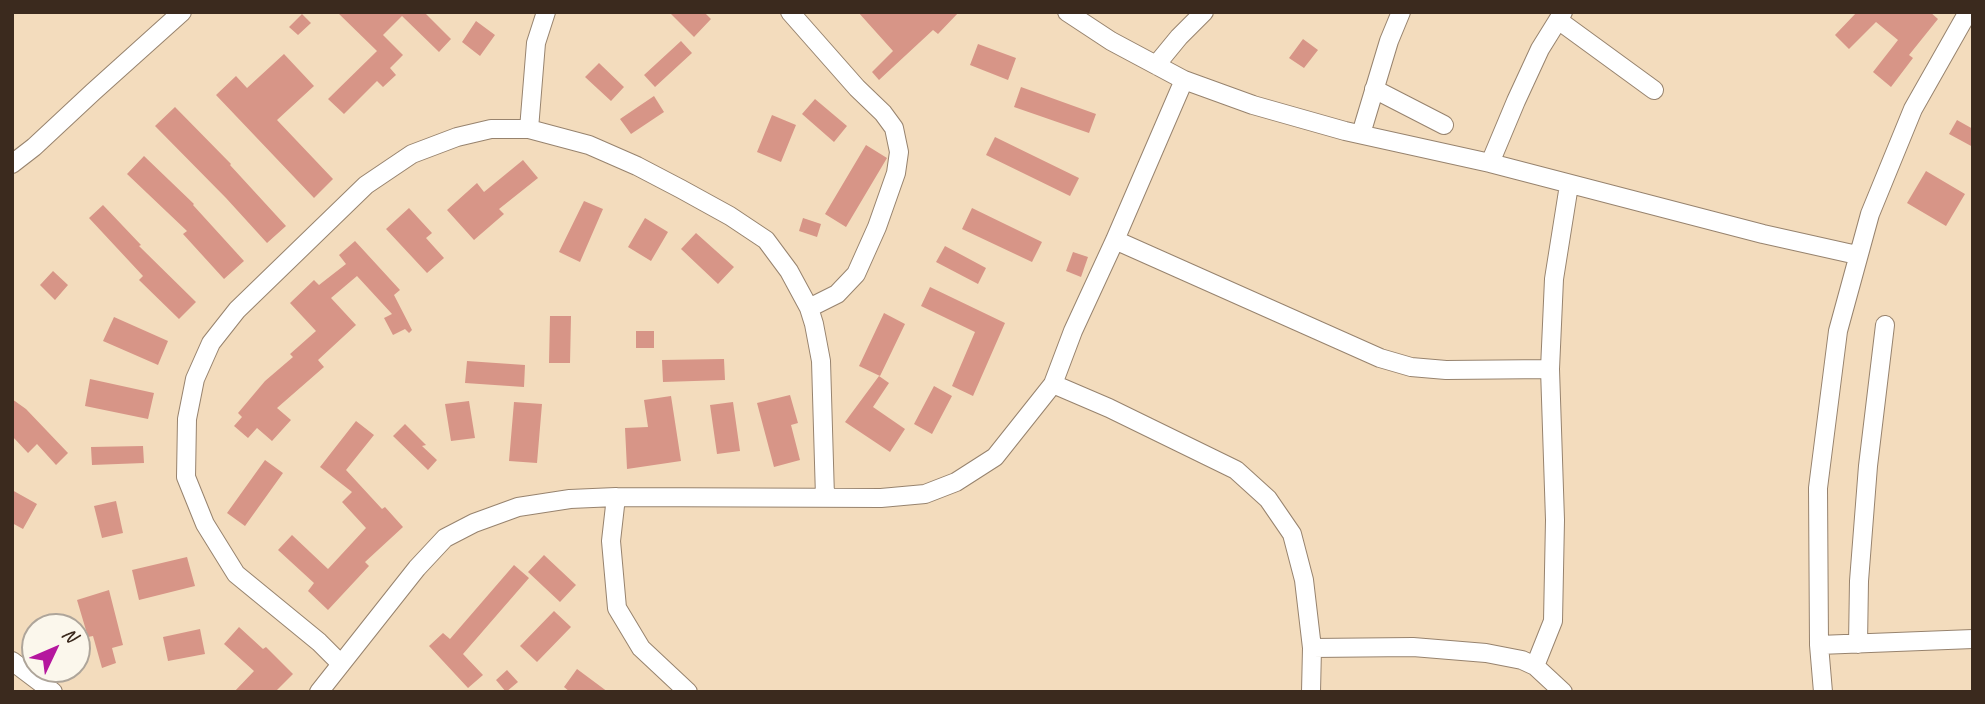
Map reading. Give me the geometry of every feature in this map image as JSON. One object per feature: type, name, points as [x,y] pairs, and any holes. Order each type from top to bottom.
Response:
[{"type":"street","points":[[12,164],[182,12]]},
{"type":"street","points":[[529,129],[536,43],[546,12]]},
{"type":"street","points":[[790,12],[883,113],[894,128],[899,152],[896,173],[881,216],[856,274],[837,294],[808,308]]},
{"type":"street","points":[[1067,12],[1111,41],[1184,80],[1253,104],[1361,134],[1490,163],[1569,185],[1857,255]]},
{"type":"street","points":[[1156,65],[1204,12]]},
{"type":"street","points":[[1361,134],[1389,41],[1401,12]]},
{"type":"street","points":[[1823,692],[1819,645],[1818,488],[1838,331],[1870,214],[1913,109],[1964,18],[1946,12]]},
{"type":"street","points":[[1490,163],[1535,60],[1560,16],[1654,90]]},
{"type":"street","points":[[319,692],[417,568],[445,538],[474,523],[518,507],[570,499],[617,497],[881,498],[925,494],[956,482],[995,457],[1053,384],[1073,331],[1184,80]]},
{"type":"street","points":[[1374,89],[1444,125]]},
{"type":"street","points":[[341,664],[319,642],[236,574],[205,524],[186,477],[187,419],[195,379],[211,343],[237,310],[366,185],[412,154],[457,137],[491,129],[529,129],[589,145],[648,172],[730,216],[766,240],[789,271],[814,324],[821,361],[825,496]]},
{"type":"street","points":[[1535,666],[1553,621],[1555,520],[1550,369],[1554,279],[1569,185]]},
{"type":"street","points":[[1115,240],[1380,358],[1411,367],[1446,370],[1550,369]]},
{"type":"street","points":[[1858,644],[1859,581],[1868,466],[1885,325]]},
{"type":"street","points":[[1053,384],[1236,470],[1268,499],[1292,534],[1304,580],[1312,648],[1311,692]]},
{"type":"street","points":[[617,497],[611,541],[617,608],[640,648],[688,692]]},
{"type":"street","points":[[1819,645],[1973,639]]},
{"type":"street","points":[[1312,648],[1413,647],[1486,653],[1522,660],[1535,666],[1563,692]]},
{"type":"street","points":[[12,661],[53,692]]},
{"type":"building","points":[[337,12],[424,12],[451,39],[439,52],[402,16],[383,35],[403,55],[390,68],[396,75],[383,87],[377,81],[344,114],[328,99],[377,51]]},
{"type":"building","points":[[669,12],[704,12],[711,19],[694,37]]},
{"type":"building","points":[[858,12],[959,12],[938,34],[933,30],[879,80],[872,72],[893,51]]},
{"type":"building","points":[[1857,12],[1930,12],[1938,19],[1909,55],[1913,58],[1891,87],[1873,72],[1898,40],[1876,22],[1849,49],[1835,35]]},
{"type":"building","points":[[302,14],[311,23],[298,35],[289,27]]},
{"type":"building","points":[[476,21],[495,35],[480,56],[462,42]]},
{"type":"building","points":[[1303,39],[1318,50],[1304,68],[1289,58]]},
{"type":"building","points":[[681,41],[692,53],[655,87],[644,75]]},
{"type":"building","points":[[978,44],[1016,58],[1008,80],[970,65]]},
{"type":"building","points":[[284,54],[314,86],[277,120],[333,179],[314,198],[216,95],[236,76],[247,88]]},
{"type":"building","points":[[599,63],[624,87],[611,101],[585,77]]},
{"type":"building","points":[[1021,87],[1096,114],[1089,133],[1014,107]]},
{"type":"building","points":[[654,96],[664,112],[631,134],[620,119]]},
{"type":"building","points":[[815,99],[847,126],[834,142],[802,114]]},
{"type":"building","points":[[175,107],[286,226],[267,243],[155,126]]},
{"type":"building","points":[[772,115],[796,125],[781,162],[757,152]]},
{"type":"building","points":[[1957,120],[1973,129],[1973,147],[1949,134]]},
{"type":"building","points":[[995,137],[1079,178],[1070,196],[986,155]]},
{"type":"building","points":[[866,145],[887,158],[846,227],[825,214]]},
{"type":"building","points":[[144,156],[194,204],[244,261],[224,279],[183,234],[187,231],[127,174]]},
{"type":"building","points":[[523,160],[538,178],[499,209],[504,214],[474,240],[447,210],[477,183],[484,192]]},
{"type":"building","points":[[1926,171],[1965,194],[1946,226],[1907,203]]},
{"type":"building","points":[[584,201],[603,209],[580,262],[559,252]]},
{"type":"building","points":[[103,205],[141,245],[139,246],[196,302],[179,319],[139,280],[143,276],[89,218]]},
{"type":"building","points":[[409,208],[432,233],[426,238],[444,258],[427,273],[386,229]]},
{"type":"building","points":[[972,208],[1042,242],[1032,262],[962,229]]},
{"type":"building","points":[[645,218],[668,232],[651,261],[628,247]]},
{"type":"building","points":[[803,218],[821,224],[817,237],[799,231]]},
{"type":"building","points":[[696,233],[734,267],[718,284],[681,249]]},
{"type":"building","points":[[355,241],[400,290],[394,295],[412,330],[409,333],[405,329],[393,335],[384,318],[392,314],[357,276],[331,298],[356,325],[318,360],[324,367],[277,408],[291,420],[272,441],[257,428],[248,438],[234,426],[242,417],[238,413],[265,381],[293,357],[290,354],[316,331],[290,303],[314,280],[319,285],[346,264],[339,255]]},
{"type":"building","points":[[945,246],[986,268],[978,284],[936,262]]},
{"type":"building","points":[[1073,252],[1088,257],[1081,277],[1066,271]]},
{"type":"building","points":[[53,271],[68,285],[55,300],[40,285]]},
{"type":"building","points":[[930,287],[1005,323],[973,396],[952,386],[975,332],[921,306]]},
{"type":"building","points":[[884,313],[905,324],[880,376],[859,366]]},
{"type":"building","points":[[550,316],[571,316],[570,363],[549,363]]},
{"type":"building","points":[[114,317],[168,341],[158,365],[103,341]]},
{"type":"building","points":[[636,331],[654,331],[654,348],[636,348]]},
{"type":"building","points":[[724,359],[725,380],[663,382],[662,360]]},
{"type":"building","points":[[467,361],[525,365],[524,387],[465,383]]},
{"type":"building","points":[[879,376],[889,383],[873,407],[905,429],[890,452],[845,422]]},
{"type":"building","points":[[90,379],[154,393],[148,419],[85,406]]},
{"type":"building","points":[[934,386],[952,396],[932,434],[914,424]]},
{"type":"building","points":[[790,395],[798,423],[791,425],[800,460],[774,467],[757,403]]},
{"type":"building","points":[[671,396],[681,461],[627,469],[625,428],[648,427],[644,400]]},
{"type":"building","points":[[12,399],[26,409],[68,453],[56,465],[37,444],[28,453],[12,436]]},
{"type":"building","points":[[469,401],[475,438],[451,441],[445,404]]},
{"type":"building","points":[[514,402],[542,404],[537,463],[509,461]]},
{"type":"building","points":[[733,402],[740,451],[717,454],[710,405]]},
{"type":"building","points":[[356,421],[374,435],[346,470],[382,509],[385,507],[403,527],[365,562],[369,566],[328,610],[308,591],[314,583],[278,550],[292,535],[328,569],[366,528],[342,502],[352,492],[320,467]]},
{"type":"building","points":[[405,424],[437,460],[428,470],[393,436]]},
{"type":"building","points":[[143,446],[144,463],[92,465],[91,447]]},
{"type":"building","points":[[265,460],[283,473],[245,526],[227,513]]},
{"type":"building","points":[[12,490],[37,504],[23,529],[12,523]]},
{"type":"building","points":[[116,501],[123,533],[102,538],[94,506]]},
{"type":"building","points":[[544,555],[576,585],[560,602],[528,572]]},
{"type":"building","points":[[187,557],[195,586],[139,600],[132,570]]},
{"type":"building","points":[[514,565],[529,578],[463,654],[483,675],[468,688],[429,646],[443,633],[450,639]]},
{"type":"building","points":[[109,590],[123,645],[112,648],[116,663],[102,668],[91,636],[91,613],[81,613],[77,600]]},
{"type":"building","points":[[554,611],[571,627],[537,662],[520,646]]},
{"type":"building","points":[[239,627],[263,649],[266,647],[293,674],[275,692],[234,692],[254,671],[224,644]]},
{"type":"building","points":[[200,629],[205,654],[168,661],[163,637]]},
{"type":"building","points":[[577,669],[608,692],[570,692],[564,687]]},
{"type":"building","points":[[507,670],[518,682],[506,692],[496,680]]}]
